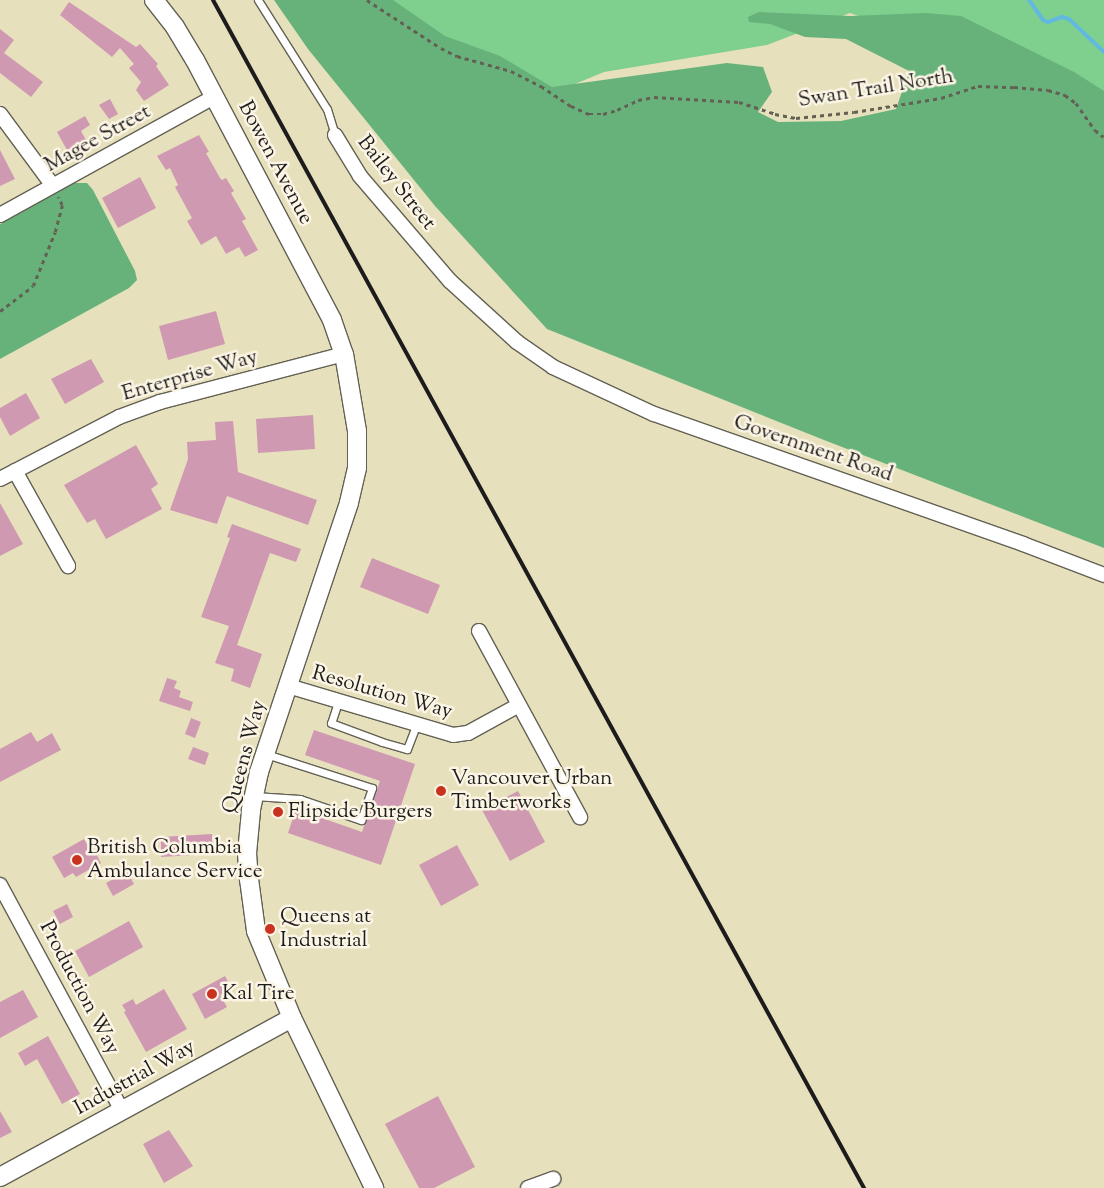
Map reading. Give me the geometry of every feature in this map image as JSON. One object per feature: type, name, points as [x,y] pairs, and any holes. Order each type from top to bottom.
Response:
[{"type":"street","name":"Bowen Avenue","points":[[154,0],[185,44],[214,97],[332,320],[344,354]]},
{"type":"street","name":"Magee Street","points":[[0,215],[214,97]]},
{"type":"street","points":[[0,114],[53,186]]},
{"type":"street","name":"Bailey Street","points":[[335,135],[360,176],[450,281],[517,342]]},
{"type":"street","name":"Government Road","points":[[517,342],[553,367],[654,414],[1023,544],[1104,575]]},
{"type":"street","name":"Enterprise Way","points":[[0,479],[119,417],[160,402],[344,354]]},
{"type":"street","name":"Queens Way","points":[[344,354],[357,431],[357,468],[349,504],[265,754],[253,796],[247,853],[248,879],[256,931],[292,1018],[374,1188]]},
{"type":"street","points":[[15,471],[68,566]]},
{"type":"street","points":[[479,631],[580,817]]},
{"type":"street","name":"Resolution Way","points":[[288,686],[416,726],[453,735],[468,733],[519,705]]},
{"type":"street","name":"Production Way","points":[[0,885],[122,1111]]},
{"type":"street","name":"Industrial Way","points":[[0,1177],[292,1018]]},
{"type":"street","points":[[528,1188],[553,1179]]},
{"type":"lane","name":"Bailey Street","points":[[258,0],[327,108],[335,135]]},
{"type":"lane","points":[[338,702],[331,723],[382,742],[407,749],[416,726]]},
{"type":"lane","points":[[253,796],[300,798],[361,820],[372,788],[265,754]]},
{"type":"path","name":"Swan Trail North","points":[[367,0],[441,48],[457,56],[511,71],[589,114],[603,114],[638,100],[662,97],[739,102],[775,114],[796,118],[854,112],[941,98],[978,86],[1014,87],[1048,90],[1065,95],[1076,103],[1094,130],[1104,137]]},
{"type":"path","points":[[0,311],[33,286],[55,232],[62,204],[53,186]]},
{"type":"green space","points":[[274,0],[393,0],[445,36],[500,56],[552,87],[727,63],[763,67],[772,92],[758,112],[778,122],[841,121],[896,109],[909,71],[846,39],[805,37],[770,24],[749,22],[748,17],[759,12],[850,16],[926,13],[961,16],[1074,72],[1104,91],[1104,548],[824,440],[547,329],[435,206],[308,49]]},
{"type":"green space","points":[[358,0],[1104,0],[1104,100],[850,13],[767,45],[604,72],[551,94]]},
{"type":"green space","points":[[73,183],[87,183],[93,190],[135,271],[137,280],[129,288],[0,359],[0,224]]},
{"type":"building","points":[[69,2],[136,47],[140,44],[158,64],[156,66],[169,85],[144,101],[136,90],[141,82],[129,68],[134,64],[120,48],[112,57],[60,15]]},
{"type":"building","points":[[0,29],[14,40],[4,53],[43,82],[31,97],[0,73]]},
{"type":"building","points":[[110,99],[118,114],[109,119],[99,105]]},
{"type":"building","points":[[85,116],[90,125],[81,131],[86,140],[67,150],[57,132]]},
{"type":"building","points":[[199,135],[209,152],[206,153],[220,178],[222,180],[226,178],[234,191],[231,193],[246,219],[242,221],[258,250],[245,257],[239,247],[226,254],[216,236],[201,245],[187,221],[192,218],[175,187],[178,185],[170,168],[166,170],[157,156]]},
{"type":"building","points":[[0,150],[15,179],[0,186]]},
{"type":"building","points":[[140,177],[156,208],[118,228],[102,198]]},
{"type":"building","points":[[216,311],[225,344],[168,360],[159,326]]},
{"type":"building","points":[[91,359],[104,382],[65,404],[51,379]]},
{"type":"building","points":[[26,393],[40,418],[10,436],[0,417],[0,408]]},
{"type":"building","points":[[313,415],[315,449],[258,453],[256,419]]},
{"type":"building","points":[[233,421],[238,472],[317,500],[308,525],[227,496],[217,524],[170,510],[188,459],[187,442],[216,440],[215,422]]},
{"type":"building","points":[[136,445],[158,484],[151,489],[162,509],[106,539],[95,519],[87,523],[64,485]]},
{"type":"building","points":[[0,503],[23,544],[0,556]]},
{"type":"building","points":[[232,524],[301,549],[296,562],[270,553],[237,645],[262,654],[250,688],[231,681],[234,669],[215,663],[229,626],[201,617],[230,538],[227,537]]},
{"type":"building","points":[[372,558],[440,585],[428,614],[360,587]]},
{"type":"building","points":[[167,678],[177,681],[174,688],[181,691],[179,697],[193,702],[190,711],[159,701]]},
{"type":"building","points":[[191,718],[201,722],[195,738],[185,734]]},
{"type":"building","points":[[314,730],[415,764],[381,865],[288,833],[296,809],[362,832],[380,781],[305,755]]},
{"type":"building","points":[[31,732],[37,742],[52,733],[61,750],[0,782],[0,749]]},
{"type":"building","points":[[193,747],[209,753],[205,765],[188,759]]},
{"type":"building","points":[[518,791],[545,842],[510,861],[482,810]]},
{"type":"building","points":[[212,834],[212,854],[161,857],[161,837]]},
{"type":"building","name":"British Columbia Ambulance Service","points":[[84,839],[91,852],[94,850],[101,863],[76,877],[73,873],[64,878],[52,857]]},
{"type":"building","points":[[457,845],[479,885],[441,906],[419,865]]},
{"type":"building","points":[[127,872],[134,884],[113,896],[106,883]]},
{"type":"building","points":[[67,904],[73,917],[60,924],[53,911]]},
{"type":"building","points":[[129,921],[143,947],[89,977],[75,951]]},
{"type":"building","points":[[225,976],[232,989],[220,995],[227,1007],[205,1019],[192,994]]},
{"type":"building","points":[[164,989],[187,1029],[146,1052],[122,1005],[133,999],[136,1005]]},
{"type":"building","points":[[23,990],[38,1017],[0,1038],[0,1002]]},
{"type":"building","points":[[48,1036],[80,1094],[62,1104],[37,1059],[25,1066],[18,1053]]},
{"type":"building","points":[[438,1096],[475,1167],[434,1188],[419,1188],[385,1124]]},
{"type":"building","points":[[0,1111],[12,1132],[0,1138]]},
{"type":"building","points":[[169,1130],[193,1166],[164,1183],[143,1144]]},
{"type":"waterway","points":[[1029,0],[1043,20],[1048,22],[1062,17],[1069,19],[1104,52]]},
{"type":"railway","points":[[213,0],[864,1188]]},
{"type":"place","name":"Vancouver Urban Timberworks","points":[[441,791]]},
{"type":"place","name":"Flipside Burgers","points":[[278,812]]},
{"type":"place","name":"British Columbia Ambulance Service","points":[[77,860]]},
{"type":"place","name":"Queens at Industrial","points":[[270,929]]},
{"type":"place","name":"Kal Tire","points":[[212,994]]}]
